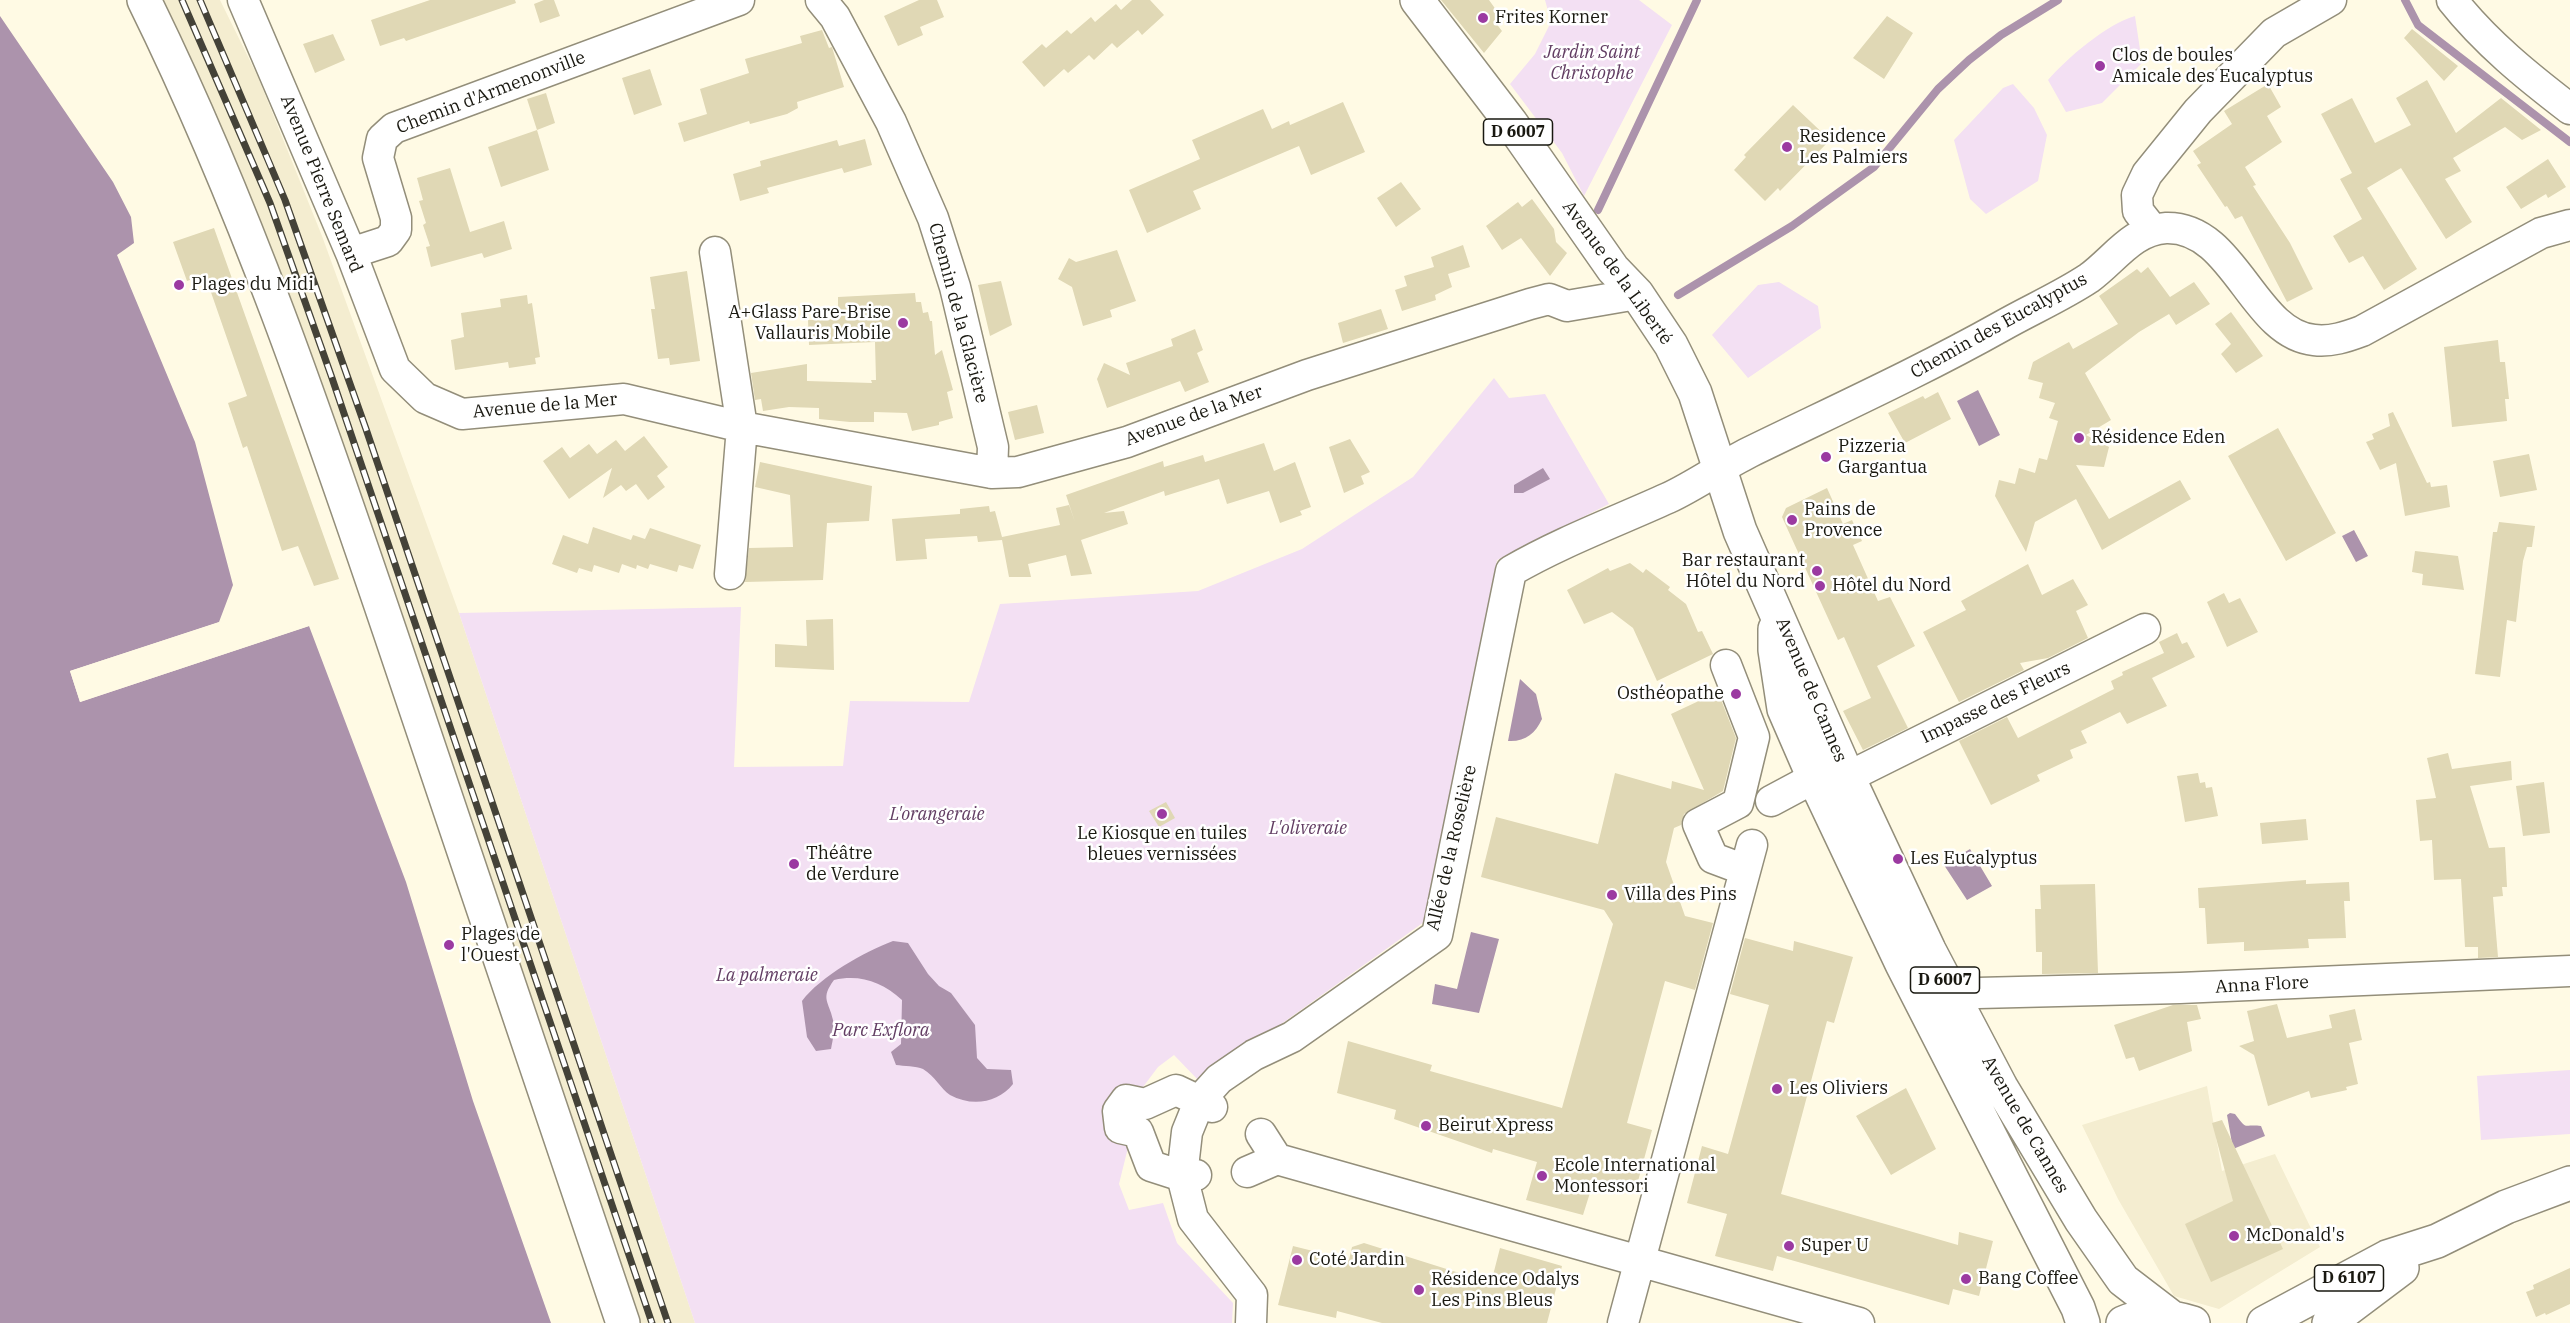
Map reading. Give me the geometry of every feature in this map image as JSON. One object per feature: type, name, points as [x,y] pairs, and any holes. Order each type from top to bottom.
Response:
[{"type":"main road","points":[[144,0],[193,99],[241,214],[328,450],[623,1323]]},
{"type":"main road","name":"Avenue de la Liberté","points":[[1417,0],[1511,123],[1613,269],[1637,294],[1686,373],[1740,531],[1776,609]]},
{"type":"main road","name":"Avenue de Cannes","points":[[1776,609],[1848,777],[1929,950],[2001,1088],[2081,1220],[2123,1280],[2181,1319]]},
{"type":"main road","name":"Avenue de Cannes","points":[[1776,609],[1775,650],[1784,709],[1902,964],[2078,1308],[2083,1323]]},
{"type":"main road","name":"D 6107","points":[[2264,1323],[2387,1257],[2437,1241],[2506,1207],[2570,1183]]},
{"type":"main road","name":"D 6107","points":[[2330,1323],[2437,1241]]},
{"type":"main road","points":[[2123,1323],[2147,1316],[2181,1319]]},
{"type":"street","name":"Avenue Pierre Semard","points":[[243,0],[351,254],[395,369]]},
{"type":"street","name":"Chemin d'Armenonville","points":[[351,254],[388,241],[396,230],[396,218],[378,158],[382,139],[394,128],[740,0]]},
{"type":"street","name":"Chemin de la Glacière","points":[[821,0],[835,17],[891,122],[933,218],[955,287],[993,447],[992,473]]},
{"type":"street","points":[[2152,230],[2138,212],[2137,195],[2147,174],[2198,111],[2274,33],[2331,0]]},
{"type":"street","points":[[2452,0],[2468,20],[2508,60],[2570,109]]},
{"type":"street","name":"Chemin des Eucalyptus","points":[[1720,469],[1951,355],[2089,278],[2140,233],[2178,229],[2193,232],[2209,241],[2273,316],[2291,333],[2312,340],[2334,340],[2362,331],[2541,232],[2570,225]]},
{"type":"street","points":[[715,252],[742,427],[730,574]]},
{"type":"street","name":"Avenue de la Mer","points":[[395,369],[425,398],[462,414],[624,399],[742,427],[992,473],[1018,472],[1126,441],[1307,375],[1549,299],[1567,306],[1637,294]]},
{"type":"street","name":"Allée de la Roselière","points":[[1251,1323],[1252,1295],[1194,1219],[1187,1132],[1219,1079],[1254,1055],[1292,1038],[1437,935],[1511,571],[1544,552],[1690,487],[1720,469]]},
{"type":"street","name":"Impasse des Fleurs","points":[[1848,777],[2145,629]]},
{"type":"street","points":[[1623,1323],[1749,858],[1713,858],[1698,824],[1738,803],[1754,738],[1726,665]]},
{"type":"street","points":[[1771,801],[1814,778]]},
{"type":"street","name":"Anna Flore","points":[[1954,997],[1978,993],[2180,988],[2570,971]]},
{"type":"street","points":[[1189,1176],[1151,1166],[1138,1132],[1120,1128],[1118,1111],[1126,1100],[1145,1104],[1176,1090],[1206,1104]]},
{"type":"street","points":[[1261,1134],[1277,1159]]},
{"type":"street","points":[[1247,1172],[1277,1159],[1859,1323]]},
{"type":"shaded area","points":[[162,0],[220,0],[258,77],[322,236],[459,613],[695,1323],[635,1323],[344,448],[271,249]]},
{"type":"shaded area","points":[[0,16],[113,182],[131,217],[134,243],[117,255],[195,442],[233,585],[219,622],[70,671],[80,702],[309,626],[406,882],[473,1101],[551,1323],[0,1323]]},
{"type":"shaded area","points":[[1978,390],[2000,435],[1979,446],[1957,401]]},
{"type":"shaded area","points":[[1543,468],[1550,479],[1523,493],[1514,493],[1514,485]]},
{"type":"shaded area","points":[[2354,530],[2368,556],[2356,562],[2342,536]]},
{"type":"shaded area","points":[[1520,679],[1536,694],[1542,719],[1529,736],[1520,740],[1508,741]]},
{"type":"shaded area","points":[[1970,849],[1992,886],[1967,900],[1944,865]]},
{"type":"shaded area","points":[[1471,932],[1499,939],[1479,1013],[1432,1004],[1435,984],[1457,989]]},
{"type":"shaded area","points":[[893,941],[908,943],[928,974],[939,986],[951,993],[975,1025],[977,1058],[987,1069],[1011,1070],[1013,1084],[1007,1090],[984,1101],[958,1099],[950,1095],[923,1069],[896,1065],[891,1052],[901,1044],[902,1000],[887,988],[862,979],[834,980],[830,986],[826,996],[834,1024],[831,1049],[816,1051],[807,1037],[802,1001],[831,974],[869,951]]},
{"type":"shaded area","points":[[2207,1086],[2222,1171],[2275,1154],[2320,1247],[2219,1309],[2174,1296],[2118,1199],[2082,1125]]},
{"type":"shaded area","points":[[2235,1114],[2246,1126],[2261,1126],[2265,1136],[2233,1149],[2227,1115]]},
{"type":"green space","name":"Jardin Saint Christophe","points":[[1545,0],[1639,0],[1672,25],[1584,196],[1562,153],[1510,84],[1535,54],[1551,22]]},
{"type":"green space","name":"Clos de boules Amicale des Eucalyptus","points":[[2135,16],[2142,63],[2102,103],[2066,112],[2048,80],[2065,62],[2100,34]]},
{"type":"green space","points":[[2013,84],[2034,108],[2047,135],[2038,181],[1986,214],[1970,199],[1954,140],[2003,88]]},
{"type":"green space","points":[[1779,282],[1818,306],[1821,328],[1748,378],[1712,335],[1758,285]]},
{"type":"green space","name":"Parc Exflora","points":[[1494,378],[1509,398],[1545,394],[1609,504],[1497,560],[1424,922],[1200,1082],[1174,1055],[1158,1067],[1143,1087],[1119,1184],[1129,1210],[1163,1203],[1177,1243],[1233,1303],[1232,1323],[695,1323],[459,613],[741,607],[734,767],[843,766],[850,701],[969,702],[1000,604],[1198,591],[1302,549],[1413,477]]},
{"type":"green space","points":[[2570,1070],[2570,1134],[2481,1140],[2477,1076]]},
{"type":"pier","points":[[223,621],[220,625],[74,673],[82,698],[308,623],[312,625],[80,702],[70,671]]},
{"type":"building","points":[[430,0],[515,0],[516,3],[406,41],[404,38],[380,46],[371,20]]},
{"type":"building","points":[[544,0],[554,0],[560,16],[540,23],[534,4]]},
{"type":"building","points":[[919,0],[937,0],[944,17],[920,27],[923,35],[898,46],[884,16]]},
{"type":"building","points":[[1132,0],[1150,0],[1164,15],[1142,35],[1138,30],[1117,48],[1112,43],[1094,60],[1089,55],[1068,73],[1064,69],[1044,87],[1022,62],[1042,44],[1046,48],[1067,30],[1071,34],[1091,17],[1095,22],[1116,4],[1121,10]]},
{"type":"building","points":[[1441,0],[1489,0],[1499,14],[1495,22],[1502,31],[1484,53]]},
{"type":"building","points":[[1887,16],[1913,33],[1884,79],[1853,58]]},
{"type":"building","points":[[2412,29],[2458,66],[2444,81],[2404,38]]},
{"type":"building","points":[[822,30],[829,48],[832,47],[844,87],[797,102],[798,108],[787,114],[750,124],[749,121],[684,142],[678,123],[707,114],[700,89],[749,73],[745,59],[802,43],[800,36]]},
{"type":"building","points":[[333,34],[345,60],[315,73],[303,44]]},
{"type":"building","points":[[650,69],[662,105],[634,115],[622,78]]},
{"type":"building","points":[[2427,80],[2456,133],[2501,98],[2541,130],[2522,140],[2505,127],[2453,158],[2461,171],[2445,179],[2472,222],[2446,239],[2401,168],[2367,188],[2417,269],[2384,290],[2363,256],[2349,263],[2333,236],[2362,219],[2340,179],[2352,173],[2321,114],[2352,98],[2375,143],[2411,125],[2396,98]]},
{"type":"building","points":[[2268,84],[2281,107],[2267,116],[2282,142],[2245,167],[2256,185],[2253,186],[2290,243],[2313,289],[2287,302],[2242,216],[2235,219],[2227,206],[2225,207],[2197,165],[2201,163],[2193,151],[2232,124],[2224,111]]},
{"type":"building","points":[[546,93],[555,123],[537,130],[527,99]]},
{"type":"building","points":[[1343,102],[1365,152],[1311,175],[1299,146],[1193,191],[1201,209],[1147,233],[1129,190],[1200,159],[1192,140],[1263,109],[1272,129],[1289,121],[1290,125]]},
{"type":"building","name":"Residence Les Palmiers","points":[[1793,105],[1830,140],[1780,191],[1778,188],[1765,201],[1734,170],[1746,157],[1744,155]]},
{"type":"building","points":[[537,130],[549,170],[501,187],[488,147]]},
{"type":"building","points":[[865,139],[872,165],[844,173],[842,168],[767,188],[769,193],[740,201],[733,174],[761,166],[760,161],[837,140],[839,146]]},
{"type":"building","points":[[2548,159],[2566,187],[2548,198],[2546,194],[2521,209],[2506,187]]},
{"type":"building","points":[[450,168],[470,232],[504,221],[512,249],[484,258],[482,253],[431,267],[426,247],[430,246],[423,225],[426,223],[419,201],[423,200],[417,178]]},
{"type":"building","points":[[1401,182],[1421,209],[1396,227],[1377,198]]},
{"type":"building","points":[[1532,199],[1554,229],[1556,242],[1567,253],[1550,276],[1521,238],[1502,250],[1486,226],[1518,202],[1522,207]]},
{"type":"building","points":[[214,228],[339,579],[314,586],[298,546],[282,551],[247,446],[243,448],[228,403],[247,396],[205,275],[187,281],[173,242]]},
{"type":"building","points":[[1463,245],[1470,267],[1448,274],[1452,287],[1435,295],[1436,300],[1402,311],[1395,290],[1407,286],[1404,276],[1434,267],[1431,257]]},
{"type":"building","points":[[1117,250],[1136,301],[1110,310],[1112,317],[1083,326],[1072,287],[1058,279],[1069,258],[1076,262]]},
{"type":"building","points":[[2148,267],[2170,297],[2194,282],[2210,304],[2176,325],[2169,314],[2139,332],[2085,373],[2111,420],[2086,435],[2109,447],[2104,467],[2076,465],[2109,519],[2180,480],[2191,499],[2102,550],[2076,499],[2035,522],[2026,552],[1995,496],[1999,480],[2015,484],[2019,468],[2035,473],[2039,458],[2047,460],[2058,421],[2049,418],[2055,403],[2039,398],[2043,383],[2028,379],[2033,362],[2069,342],[2073,349],[2118,324],[2099,296],[2137,269],[2141,273]]},
{"type":"building","points":[[687,271],[700,361],[670,365],[669,358],[658,359],[651,309],[655,309],[650,277]]},
{"type":"building","points":[[1001,281],[1012,325],[990,336],[978,285]]},
{"type":"building","points":[[915,293],[916,302],[921,302],[923,313],[928,312],[930,321],[932,321],[935,355],[942,350],[953,390],[947,392],[953,418],[939,422],[939,425],[912,431],[907,413],[874,412],[874,422],[850,422],[819,419],[819,408],[789,407],[763,411],[761,399],[755,400],[751,373],[807,364],[807,381],[872,383],[871,380],[876,380],[875,342],[809,345],[808,320],[838,319],[838,297]]},
{"type":"building","points":[[527,295],[528,304],[532,303],[540,357],[535,358],[536,364],[509,368],[508,362],[455,370],[451,340],[464,337],[461,313],[501,307],[500,299]]},
{"type":"building","points":[[1381,309],[1388,329],[1343,343],[1338,323]]},
{"type":"building","points":[[2231,312],[2263,356],[2236,373],[2221,354],[2231,344],[2215,324]]},
{"type":"building","points":[[1195,329],[1203,350],[1197,353],[1209,382],[1185,392],[1180,381],[1107,408],[1097,379],[1104,363],[1130,375],[1126,363],[1173,346],[1171,339]]},
{"type":"building","points":[[2498,340],[2500,362],[2505,362],[2509,399],[2505,399],[2507,421],[2452,427],[2444,347]]},
{"type":"building","points":[[1938,392],[1951,419],[1905,443],[1888,413],[1923,396],[1925,399]]},
{"type":"building","points":[[1037,405],[1044,433],[1015,440],[1008,412]]},
{"type":"building","points":[[2393,412],[2427,483],[2430,482],[2431,487],[2447,485],[2450,507],[2405,516],[2396,463],[2380,470],[2366,442],[2374,439],[2372,434],[2390,426],[2388,414]]},
{"type":"building","points":[[2278,428],[2336,533],[2286,561],[2228,456]]},
{"type":"building","points":[[644,436],[668,467],[657,476],[665,487],[648,500],[636,484],[626,491],[621,485],[603,498],[612,468],[569,499],[543,461],[562,447],[570,458],[589,444],[597,454],[616,440],[625,451]]},
{"type":"building","points":[[1350,439],[1370,472],[1361,476],[1364,484],[1344,493],[1329,447]]},
{"type":"building","points":[[1264,443],[1274,471],[1295,462],[1311,507],[1300,511],[1302,515],[1280,523],[1269,491],[1227,504],[1219,479],[1165,496],[1164,491],[1104,513],[1124,511],[1128,524],[1081,540],[1092,574],[1071,576],[1066,555],[1028,564],[1031,577],[1009,577],[1002,540],[978,542],[977,536],[925,539],[927,559],[896,561],[892,519],[960,514],[960,509],[989,506],[990,512],[995,511],[1002,537],[1060,525],[1056,508],[1069,505],[1075,522],[1066,495],[1163,461],[1164,467],[1203,455],[1205,462]]},
{"type":"building","points":[[2529,454],[2537,490],[2500,497],[2493,461]]},
{"type":"building","points":[[760,462],[872,486],[869,521],[827,523],[823,580],[745,582],[749,548],[793,547],[790,495],[755,487]]},
{"type":"building","points":[[1827,488],[1843,524],[1852,520],[1862,541],[1853,545],[1878,601],[1890,597],[1915,646],[1877,666],[1908,728],[1863,750],[1843,711],[1871,698],[1844,637],[1838,640],[1782,517],[1786,508]]},
{"type":"building","points":[[2499,522],[2535,526],[2532,547],[2527,547],[2523,561],[2516,622],[2507,620],[2500,677],[2475,674],[2493,532],[2497,532]]},
{"type":"building","points":[[593,527],[631,540],[633,535],[645,539],[650,528],[701,545],[693,569],[679,565],[677,572],[650,564],[648,569],[637,565],[636,569],[622,564],[619,573],[594,565],[592,572],[579,568],[577,573],[552,564],[563,535],[588,544]]},
{"type":"building","points":[[2415,551],[2458,556],[2464,590],[2422,585],[2423,574],[2412,572]]},
{"type":"building","points":[[1630,563],[1643,573],[1646,569],[1670,587],[1668,590],[1686,604],[1698,632],[1702,631],[1713,654],[1657,681],[1633,628],[1612,612],[1584,624],[1567,590],[1608,568],[1610,571]]},
{"type":"building","points":[[2028,564],[2042,595],[2073,579],[2088,605],[2076,611],[2088,638],[2048,658],[2020,663],[2024,670],[1959,702],[1923,632],[1966,610],[1961,601]]},
{"type":"building","points":[[2224,593],[2229,603],[2240,598],[2258,632],[2227,647],[2207,602]]},
{"type":"building","points":[[833,619],[834,670],[775,667],[775,644],[807,646],[806,620]]},
{"type":"building","points":[[2177,633],[2182,644],[2187,642],[2195,657],[2152,678],[2167,706],[2127,724],[2120,712],[2081,731],[2087,743],[2070,750],[2073,758],[2037,775],[2040,781],[1991,805],[1959,741],[2007,717],[2018,738],[2114,689],[2111,681],[2123,675],[2122,672],[2164,653],[2159,642]]},
{"type":"building","name":"Villa des Pins","points":[[1718,692],[1736,738],[1723,791],[1684,814],[1681,825],[1674,828],[1666,862],[1685,916],[1713,923],[1695,990],[1665,981],[1627,1123],[1652,1130],[1635,1192],[1594,1180],[1583,1215],[1526,1200],[1537,1162],[1493,1149],[1492,1153],[1394,1119],[1396,1110],[1337,1093],[1348,1041],[1432,1065],[1430,1071],[1562,1108],[1613,924],[1604,910],[1481,877],[1496,817],[1598,844],[1615,773],[1671,789],[1672,781],[1704,790],[1671,714]]},
{"type":"building","points":[[2448,753],[2452,769],[2511,761],[2512,780],[2470,786],[2489,848],[2505,847],[2507,887],[2502,887],[2503,896],[2493,897],[2498,957],[2478,958],[2478,947],[2465,947],[2461,879],[2434,880],[2432,840],[2420,841],[2416,800],[2436,798],[2427,758]]},
{"type":"building","points":[[2198,773],[2200,783],[2205,782],[2206,788],[2212,787],[2218,816],[2185,822],[2177,776]]},
{"type":"building","points":[[2544,782],[2550,833],[2523,836],[2516,786]]},
{"type":"building","name":"Le Kiosque en tuiles bleues vernissées","points":[[1166,802],[1175,818],[1159,827],[1149,811]]},
{"type":"building","points":[[2306,819],[2308,840],[2262,844],[2260,823]]},
{"type":"building","points":[[2306,880],[2306,884],[2349,882],[2350,901],[2344,901],[2346,938],[2308,939],[2309,948],[2244,951],[2244,942],[2207,944],[2205,908],[2199,908],[2198,888]]},
{"type":"building","points":[[2095,884],[2098,973],[2042,974],[2042,952],[2036,952],[2035,909],[2041,909],[2040,885]]},
{"type":"building","name":"Les Oliviers","points":[[1745,938],[1793,951],[1794,941],[1853,957],[1834,1023],[1827,1021],[1781,1194],[1958,1245],[1959,1232],[1993,1241],[1979,1296],[1953,1289],[1949,1305],[1777,1256],[1773,1271],[1715,1256],[1727,1214],[1687,1203],[1702,1146],[1728,1154],[1769,1005],[1730,994]]},
{"type":"building","points":[[2277,1004],[2287,1038],[2332,1028],[2329,1015],[2355,1009],[2362,1040],[2349,1043],[2358,1084],[2346,1087],[2347,1090],[2311,1098],[2309,1091],[2268,1106],[2254,1055],[2239,1046],[2254,1041],[2247,1011]]},
{"type":"building","points":[[2173,1005],[2197,1005],[2201,1019],[2187,1022],[2192,1051],[2139,1071],[2134,1057],[2126,1059],[2114,1025]]},
{"type":"building","points":[[1906,1088],[1936,1149],[1891,1175],[1856,1116]]},
{"type":"building","name":"McDonald's","points":[[2222,1120],[2283,1249],[2211,1282],[2185,1224],[2233,1201],[2212,1123]]},
{"type":"building","name":"Résidence Odalys Les Pins Bleus","points":[[1364,1243],[1491,1283],[1500,1248],[1562,1266],[1547,1323],[1382,1323],[1337,1311],[1336,1318],[1278,1305],[1293,1246],[1349,1260],[1352,1247]]},
{"type":"building","points":[[2570,1268],[2570,1304],[2536,1317],[2526,1292],[2534,1289],[2533,1285]]},
{"type":"waterway","points":[[1598,210],[1697,0]]},
{"type":"waterway","points":[[1678,295],[1792,226],[1874,167],[1938,89],[1969,60],[2001,35],[2058,0]]},
{"type":"waterway","points":[[2405,0],[2418,25],[2570,142]]},
{"type":"railway","points":[[182,0],[270,203],[332,378],[652,1323]]},
{"type":"railway","points":[[200,0],[285,200],[366,429],[668,1323]]},
{"type":"place","name":"Frites Korner","points":[[1483,18]]},
{"type":"place","name":"Clos de boules Amicale des Eucalyptus","points":[[2100,66]]},
{"type":"place","name":"Residence Les Palmiers","points":[[1787,147]]},
{"type":"place","name":"Plages du Midi","points":[[179,285]]},
{"type":"place","name":"A+Glass Pare-Brise Vallauris Mobile","points":[[903,323]]},
{"type":"place","name":"Résidence Eden","points":[[2079,438]]},
{"type":"place","name":"Pizzeria Gargantua","points":[[1826,457]]},
{"type":"place","name":"Pains de Provence","points":[[1792,520]]},
{"type":"place","name":"Bar restaurant Hôtel du Nord","points":[[1817,571]]},
{"type":"place","name":"Hôtel du Nord","points":[[1820,586]]},
{"type":"place","name":"Osthéopathe","points":[[1736,694]]},
{"type":"place","name":"Le Kiosque en tuiles bleues vernissées","points":[[1162,814]]},
{"type":"place","name":"Les Eucalyptus","points":[[1898,859]]},
{"type":"place","name":"Théâtre de Verdure","points":[[794,864]]},
{"type":"place","name":"Villa des Pins","points":[[1612,895]]},
{"type":"place","name":"Plages de l'Ouest","points":[[449,945]]},
{"type":"place","name":"Les Oliviers","points":[[1777,1089]]},
{"type":"place","name":"Beirut Xpress","points":[[1426,1126]]},
{"type":"place","name":"Ecole International Montessori","points":[[1542,1176]]},
{"type":"place","name":"McDonald's","points":[[2234,1236]]},
{"type":"place","name":"Super U","points":[[1789,1246]]},
{"type":"place","name":"Coté Jardin","points":[[1297,1260]]},
{"type":"place","name":"Bang Coffee","points":[[1966,1279]]},
{"type":"place","name":"Résidence Odalys Les Pins Bleus","points":[[1419,1290]]},
{"type":"park label","name":"L'orangeraie","points":[[937,815]]},
{"type":"park label","name":"L'oliveraie","points":[[1308,829]]},
{"type":"park label","name":"La palmeraie","points":[[767,976]]}]
